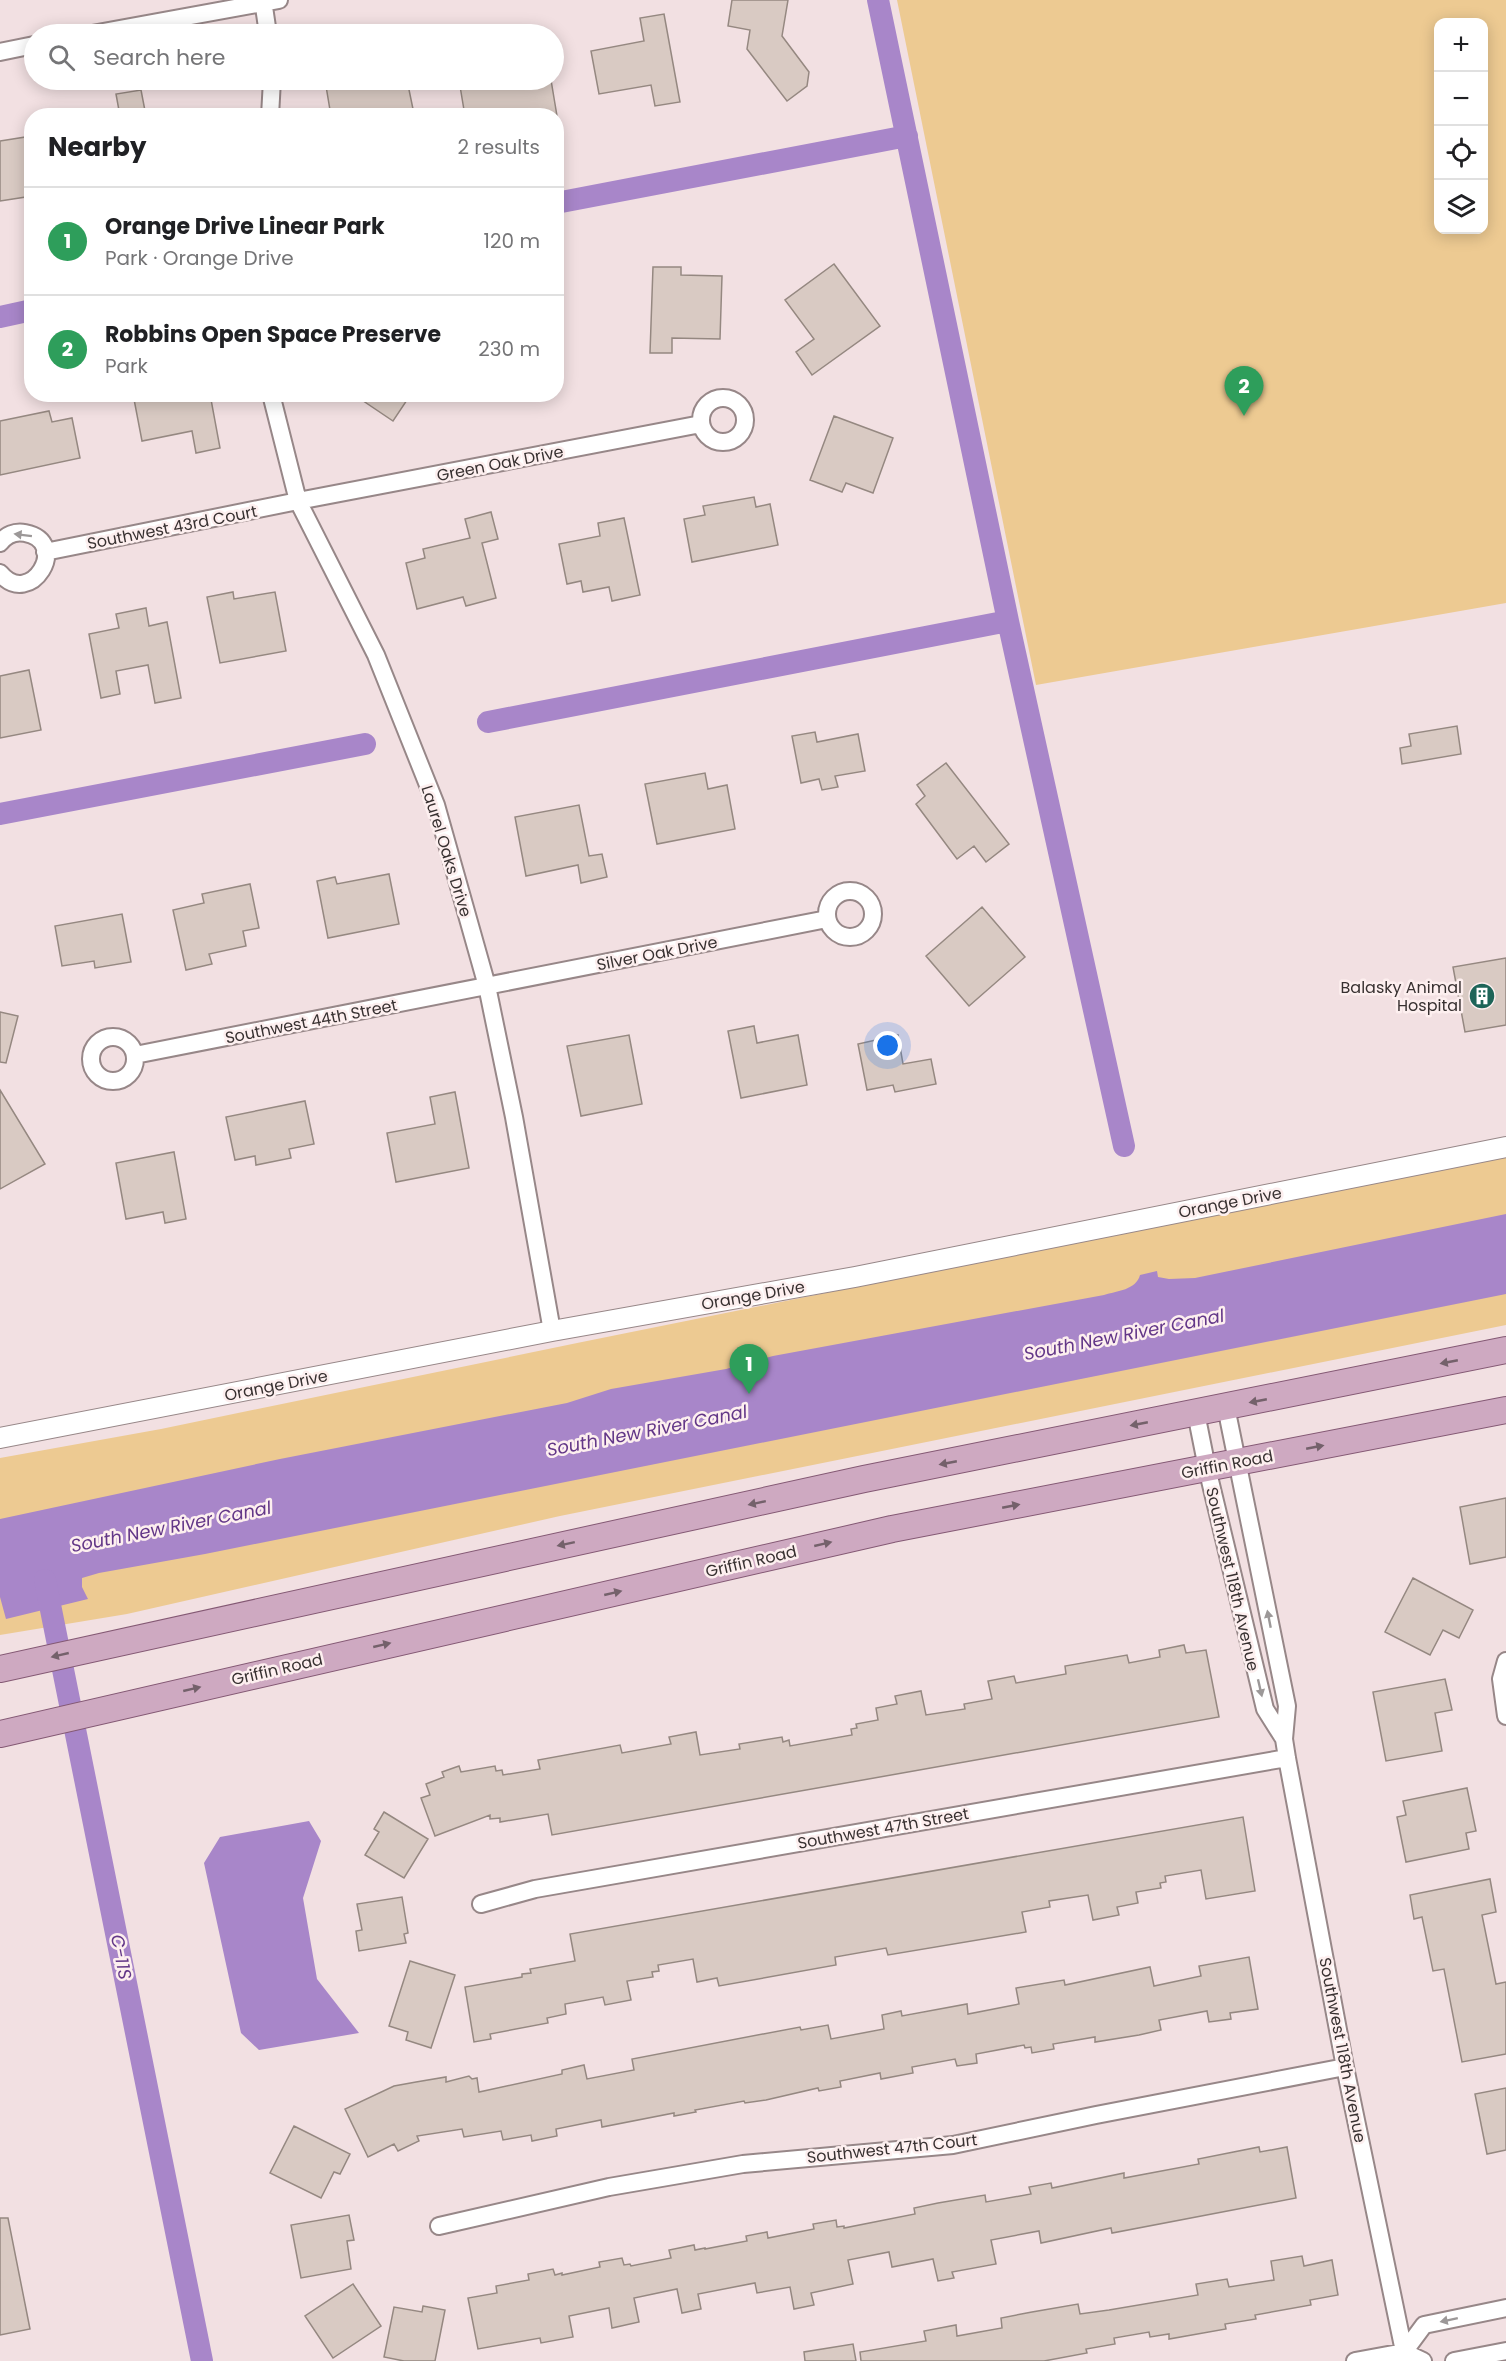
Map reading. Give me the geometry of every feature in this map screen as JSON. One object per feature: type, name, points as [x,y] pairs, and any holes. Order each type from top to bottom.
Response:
[{"type":"main road","points":[[0,1669],[864,1479],[1506,1350]]},
{"type":"main road","name":"Griffin Road","points":[[9,1731],[892,1529],[1506,1410]]},
{"type":"street","points":[[145,24],[268,1],[268,24]]},
{"type":"street","points":[[0,52],[24,47]]},
{"type":"street","points":[[270,108],[271,90]]},
{"type":"street","name":"Laurel Oaks Drive","points":[[273,402],[298,501],[376,655],[436,805],[487,986],[514,1117],[552,1331]]},
{"type":"street","name":"Green Oak Drive","points":[[298,501],[701,424]]},
{"type":"street","name":"Southwest 43rd Court","points":[[45,552],[298,501]]},
{"type":"street","points":[[0,543],[11,534],[28,534],[36,537],[45,552],[44,568],[33,580],[18,583],[10,581],[0,573]]},
{"type":"street","name":"Silver Oak Drive","points":[[487,986],[827,919]]},
{"type":"street","name":"Southwest 44th Street","points":[[135,1055],[487,986]]},
{"type":"street","name":"Orange Drive","points":[[0,1438],[552,1331],[855,1277],[1506,1148]]},
{"type":"street","name":"Southwest 118th Avenue","points":[[1226,1407],[1287,1706],[1284,1739],[1287,1758],[1345,2067],[1405,2356]]},
{"type":"street","name":"Southwest 118th Avenue","points":[[1196,1413],[1264,1709],[1284,1739]]},
{"type":"street","points":[[1506,1661],[1501,1679],[1506,1716]]},
{"type":"street","name":"Southwest 47th Street","points":[[481,1904],[535,1889],[1287,1758]]},
{"type":"street","name":"Southwest 47th Court","points":[[439,2226],[609,2187],[743,2164],[953,2145],[1345,2067]]},
{"type":"street","points":[[1405,2356],[1424,2325],[1506,2308]]},
{"type":"street","points":[[1454,2361],[1506,2351]]},
{"type":"street","points":[[1355,2361],[1405,2356],[1423,2361]]},
{"type":"shaded area","points":[[897,0],[1506,0],[1506,603],[1036,685]]},
{"type":"shaded area","points":[[1506,1156],[1506,1325],[560,1516],[127,1614],[0,1635],[0,1458],[161,1429]]},
{"type":"water","name":"South New River Canal","points":[[1506,1214],[1506,1294],[205,1554],[99,1573],[82,1578],[82,1587],[88,1599],[6,1619],[0,1597],[0,1519],[280,1459],[567,1403],[611,1389],[726,1369],[773,1356],[1104,1295],[1130,1287],[1135,1284],[1140,1275],[1157,1271],[1158,1277],[1195,1278]]},
{"type":"water","points":[[309,1821],[321,1841],[303,1898],[317,1979],[359,2033],[259,2050],[241,2033],[204,1863],[220,1837]]},
{"type":"building","points":[[732,0],[788,0],[782,36],[809,72],[807,86],[787,101],[747,49],[750,30],[728,26]]},
{"type":"building","points":[[664,14],[680,102],[655,106],[651,85],[599,94],[591,51],[644,41],[640,18]]},
{"type":"building","points":[[141,90],[144,108],[119,108],[116,94]]},
{"type":"building","points":[[327,90],[409,90],[413,108],[330,108]]},
{"type":"building","points":[[461,90],[553,90],[556,108],[464,108]]},
{"type":"building","points":[[24,137],[24,197],[0,201],[0,141]]},
{"type":"building","points":[[834,264],[880,326],[812,375],[796,352],[814,339],[785,300]]},
{"type":"building","points":[[653,267],[681,267],[681,275],[722,276],[720,339],[672,338],[672,353],[650,353]]},
{"type":"building","points":[[135,402],[211,402],[220,448],[196,453],[192,431],[142,441]]},
{"type":"building","points":[[365,402],[406,402],[393,421]]},
{"type":"building","points":[[49,411],[52,422],[72,418],[80,458],[0,475],[0,421]]},
{"type":"building","points":[[834,416],[893,438],[873,493],[846,483],[842,492],[810,480]]},
{"type":"building","points":[[754,497],[756,507],[770,504],[778,545],[692,562],[684,519],[705,515],[703,506]]},
{"type":"building","points":[[491,512],[498,539],[482,543],[496,598],[466,606],[463,597],[417,609],[406,563],[425,558],[423,549],[470,538],[465,519]]},
{"type":"building","points":[[624,518],[640,595],[612,601],[609,587],[583,592],[581,581],[567,584],[559,544],[600,536],[598,523]]},
{"type":"building","points":[[233,592],[234,599],[275,592],[286,651],[220,663],[207,597]]},
{"type":"building","points":[[146,608],[149,626],[167,622],[181,698],[155,703],[148,665],[116,671],[120,694],[101,698],[89,634],[119,628],[116,614]]},
{"type":"building","points":[[29,670],[41,730],[0,738],[0,676]]},
{"type":"building","points":[[1457,726],[1461,754],[1402,764],[1400,748],[1411,746],[1409,734]]},
{"type":"building","points":[[815,732],[817,742],[858,734],[865,771],[835,776],[838,787],[822,790],[819,779],[801,783],[792,736]]},
{"type":"building","points":[[946,763],[1009,844],[986,862],[974,846],[957,859],[916,804],[925,796],[917,785]]},
{"type":"building","points":[[705,773],[708,789],[727,785],[735,829],[657,844],[645,784]]},
{"type":"building","points":[[579,805],[589,856],[602,854],[607,877],[581,883],[578,865],[526,876],[515,817]]},
{"type":"building","points":[[389,874],[399,924],[328,938],[317,881],[335,877],[337,884]]},
{"type":"building","points":[[250,884],[259,928],[243,931],[246,946],[209,954],[212,964],[186,970],[173,910],[204,903],[202,894]]},
{"type":"building","points":[[982,907],[1025,957],[969,1006],[926,956]]},
{"type":"building","points":[[122,914],[131,962],[95,968],[94,961],[62,966],[55,926]]},
{"type":"building","name":"Balasky Animal Hospital","points":[[1506,958],[1506,1025],[1465,1032],[1453,967]]},
{"type":"building","points":[[0,1012],[18,1016],[6,1063],[0,1062]]},
{"type":"building","points":[[754,1026],[757,1043],[798,1035],[807,1085],[741,1098],[728,1031]]},
{"type":"building","points":[[629,1035],[642,1104],[581,1116],[567,1046]]},
{"type":"building","points":[[898,1035],[903,1064],[931,1059],[936,1084],[895,1092],[893,1085],[867,1090],[858,1044]]},
{"type":"building","points":[[0,1090],[45,1164],[0,1189]]},
{"type":"building","points":[[455,1092],[469,1168],[396,1182],[387,1133],[435,1124],[430,1097]]},
{"type":"building","points":[[305,1101],[314,1144],[289,1149],[291,1158],[256,1165],[255,1156],[235,1160],[226,1117]]},
{"type":"building","points":[[174,1152],[186,1219],[165,1223],[163,1212],[126,1219],[116,1163]]},
{"type":"building","points":[[1506,1498],[1506,1557],[1470,1564],[1460,1507]]},
{"type":"building","points":[[1413,1578],[1473,1610],[1459,1638],[1443,1630],[1430,1655],[1385,1632]]},
{"type":"building","points":[[1184,1645],[1186,1653],[1206,1650],[1219,1717],[552,1835],[548,1814],[500,1822],[500,1818],[490,1819],[490,1815],[435,1836],[421,1798],[430,1795],[426,1784],[444,1777],[442,1772],[459,1766],[461,1772],[495,1766],[496,1771],[502,1770],[503,1775],[540,1769],[538,1760],[620,1745],[622,1753],[671,1744],[669,1737],[696,1732],[700,1755],[740,1749],[739,1744],[782,1737],[783,1742],[789,1740],[790,1746],[852,1735],[851,1729],[857,1728],[856,1724],[878,1720],[876,1708],[897,1704],[895,1696],[921,1691],[926,1715],[965,1709],[964,1704],[992,1699],[988,1681],[1014,1676],[1016,1683],[1066,1674],[1065,1666],[1127,1655],[1129,1663],[1160,1657],[1159,1650]]},
{"type":"building","points":[[1445,1679],[1452,1710],[1435,1713],[1442,1751],[1386,1761],[1373,1692]]},
{"type":"building","points":[[1467,1788],[1476,1831],[1466,1833],[1469,1849],[1406,1862],[1397,1817],[1406,1815],[1403,1801]]},
{"type":"building","points":[[384,1812],[428,1839],[404,1878],[365,1855],[379,1832],[374,1829]]},
{"type":"building","points":[[1243,1817],[1255,1891],[1206,1899],[1201,1870],[1165,1876],[1166,1882],[1160,1883],[1161,1888],[1136,1892],[1138,1903],[1117,1907],[1119,1915],[1093,1920],[1088,1895],[1049,1901],[1050,1907],[1022,1912],[1026,1932],[888,1955],[886,1948],[835,1957],[836,1965],[719,1986],[717,1978],[697,1982],[693,1959],[658,1965],[659,1971],[652,1972],[653,1977],[627,1981],[631,2000],[605,2005],[603,1997],[565,2004],[566,2014],[547,2018],[548,2023],[490,2034],[491,2039],[474,2042],[465,1987],[522,1977],[522,1974],[531,1973],[530,1969],[575,1961],[570,1934]]},
{"type":"building","points":[[1490,1879],[1496,1912],[1482,1915],[1496,1984],[1506,1982],[1506,2054],[1462,2062],[1444,1969],[1433,1971],[1422,1917],[1414,1919],[1410,1895]]},
{"type":"building","points":[[402,1897],[408,1933],[404,1934],[406,1943],[359,1951],[356,1931],[362,1930],[357,1904]]},
{"type":"building","points":[[1249,1957],[1258,2009],[1230,2013],[1231,2019],[1209,2022],[1207,2011],[1159,2020],[1161,2030],[1139,2035],[1095,2042],[1095,2037],[1053,2044],[1054,2049],[1032,2053],[1031,2047],[1025,2048],[1024,2045],[976,2054],[977,2063],[957,2066],[955,2059],[912,2067],[913,2073],[881,2079],[880,2073],[840,2081],[841,2087],[819,2091],[818,2088],[766,2100],[745,2103],[744,2101],[695,2110],[696,2112],[674,2116],[674,2113],[602,2127],[601,2120],[556,2129],[557,2136],[532,2141],[531,2135],[503,2140],[501,2131],[464,2137],[462,2129],[417,2136],[419,2141],[398,2151],[394,2144],[368,2157],[345,2109],[394,2086],[416,2082],[446,2077],[446,2082],[469,2076],[472,2079],[477,2078],[479,2092],[562,2074],[562,2070],[584,2065],[587,2079],[634,2070],[632,2059],[800,2027],[801,2030],[828,2025],[831,2039],[884,2029],[882,2015],[901,2011],[902,2016],[967,2004],[968,2014],[1019,2004],[1016,1988],[1064,1980],[1065,1985],[1150,1967],[1154,1986],[1201,1976],[1199,1966]]},
{"type":"building","points":[[410,1961],[455,1975],[431,2048],[406,2040],[408,2032],[389,2026]]},
{"type":"building","points":[[1506,2088],[1506,2150],[1487,2154],[1475,2094]]},
{"type":"building","points":[[294,2126],[350,2154],[340,2174],[334,2172],[321,2198],[270,2173]]},
{"type":"building","points":[[1259,2147],[1260,2152],[1287,2147],[1296,2198],[1112,2233],[1111,2228],[1041,2243],[1039,2231],[991,2240],[996,2264],[952,2272],[954,2278],[938,2281],[933,2259],[892,2267],[889,2252],[848,2260],[853,2284],[811,2293],[814,2305],[794,2309],[790,2287],[757,2293],[755,2283],[698,2294],[701,2309],[682,2313],[677,2289],[634,2298],[639,2322],[612,2328],[609,2308],[569,2316],[573,2337],[541,2343],[540,2338],[478,2349],[468,2298],[497,2293],[496,2286],[529,2280],[528,2274],[553,2269],[555,2275],[562,2273],[562,2275],[600,2267],[599,2262],[622,2258],[624,2265],[630,2264],[631,2266],[671,2258],[669,2250],[694,2245],[695,2250],[705,2249],[747,2241],[746,2236],[767,2232],[768,2238],[814,2229],[813,2224],[836,2220],[837,2227],[844,2226],[844,2228],[915,2214],[914,2208],[938,2203],[985,2195],[986,2202],[1031,2194],[1029,2187],[1051,2183],[1052,2188],[1124,2173],[1124,2178],[1199,2164],[1198,2159]]},
{"type":"building","points":[[349,2215],[354,2240],[347,2241],[351,2269],[301,2278],[291,2225]]},
{"type":"building","points":[[0,2218],[8,2218],[30,2329],[0,2335]]},
{"type":"building","points":[[1302,2256],[1304,2266],[1332,2260],[1338,2295],[1310,2300],[1311,2305],[1255,2315],[1256,2319],[1225,2324],[1226,2329],[1169,2339],[1169,2334],[1150,2337],[1149,2332],[1114,2338],[1115,2344],[1086,2349],[1087,2353],[1044,2361],[861,2361],[860,2352],[926,2341],[924,2331],[956,2325],[957,2336],[1002,2328],[1001,2318],[1032,2312],[1078,2304],[1080,2314],[1198,2295],[1196,2284],[1227,2279],[1229,2287],[1274,2280],[1271,2261]]},
{"type":"building","points":[[353,2284],[381,2326],[333,2358],[305,2316]]},
{"type":"building","points":[[423,2306],[445,2310],[435,2361],[404,2361],[384,2357],[394,2307],[422,2312]]},
{"type":"building","points":[[853,2344],[856,2361],[805,2361],[804,2352]]},
{"type":"waterway","points":[[878,0],[1008,621]]},
{"type":"waterway","points":[[564,201],[907,136]]},
{"type":"waterway","points":[[0,317],[24,312]]},
{"type":"waterway","points":[[488,722],[1008,621],[1124,1146]]},
{"type":"waterway","points":[[0,814],[365,744]]},
{"type":"waterway","name":"C-11S","points":[[45,1580],[202,2361]]},
{"type":"place","name":"Robbins Open Space Preserve","points":[[1244,416]]},
{"type":"place","name":"Balasky Animal Hospital","points":[[1482,996]]},
{"type":"place","name":"Orange Drive Linear Park","points":[[749,1394]]}]
